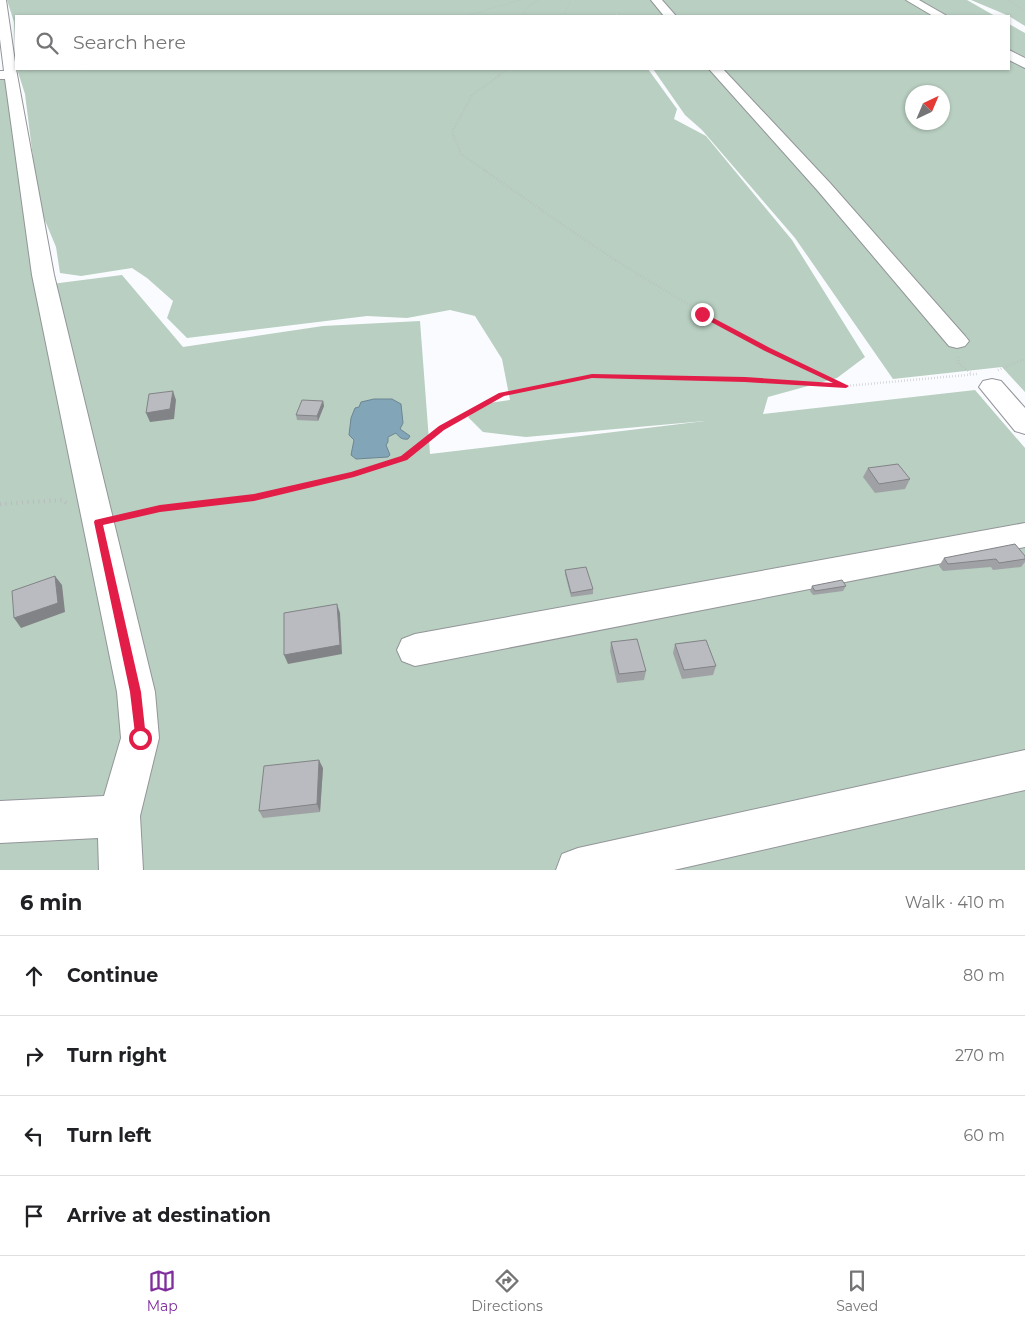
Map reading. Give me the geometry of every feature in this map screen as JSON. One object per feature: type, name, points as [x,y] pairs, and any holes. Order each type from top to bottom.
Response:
[{"type":"street","points":[[1,0],[7,74],[43,275],[136,692],[140,738],[119,816],[121,870]]},
{"type":"street","points":[[656,0],[669,15]]},
{"type":"street","points":[[911,0],[939,15]]},
{"type":"street","points":[[1010,55],[1025,64]]},
{"type":"street","points":[[717,70],[824,188],[957,341]]},
{"type":"street","points":[[985,377],[1025,425]]},
{"type":"street","points":[[415,650],[1025,535]]},
{"type":"street","points":[[578,870],[1025,770]]},
{"type":"street","points":[[0,822],[119,816]]},
{"type":"path","points":[[469,15],[520,0]]},
{"type":"path","points":[[526,15],[523,13],[530,5],[540,0]]},
{"type":"path","points":[[566,15],[564,12],[570,0]]},
{"type":"path","points":[[1008,0],[1025,11]]},
{"type":"path","points":[[7,74],[89,70]]},
{"type":"path","points":[[507,70],[472,95],[452,132],[462,154],[593,246],[702,314],[767,349],[846,386]]},
{"type":"path","points":[[957,341],[959,364],[985,377]]},
{"type":"path","points":[[0,504],[62,500],[98,522],[160,509],[254,498],[351,475],[404,458],[441,428],[502,394],[592,376],[745,380],[846,386],[985,377],[1025,359]]},
{"type":"green space","points":[[7,0],[967,0],[993,15],[15,15],[15,42],[14,22]]},
{"type":"green space","points":[[971,0],[1025,0],[1025,26],[1010,15]]},
{"type":"green space","points":[[1010,25],[1025,33],[1025,392],[1002,367],[893,379],[795,238],[702,130],[685,115],[654,70],[1010,70]]},
{"type":"green space","points":[[17,70],[649,70],[677,109],[674,119],[706,136],[792,240],[865,357],[837,378],[768,397],[763,414],[975,390],[1025,448],[1025,870],[0,870],[0,79],[7,78],[36,286],[122,275],[183,347],[323,326],[420,321],[430,454],[705,421],[526,437],[483,432],[468,417],[482,404],[510,400],[502,359],[475,316],[450,310],[407,318],[367,316],[187,338],[167,318],[173,301],[147,278],[132,268],[81,276],[60,273],[56,247],[39,206],[25,94]]},
{"type":"water","points":[[374,399],[392,399],[401,404],[403,423],[400,429],[410,436],[408,439],[404,439],[396,433],[388,437],[386,445],[390,455],[388,457],[356,459],[351,455],[354,440],[349,435],[351,418],[355,408],[359,407],[361,402]]},
{"type":"building","points":[[173,391],[170,409],[146,413],[149,394]]},
{"type":"building","points":[[302,400],[323,401],[317,416],[296,415]]},
{"type":"building","points":[[898,464],[910,479],[879,484],[868,468]]},
{"type":"building","points":[[1015,544],[1025,556],[1025,559],[999,563],[996,559],[948,564],[944,558]]},
{"type":"building","points":[[586,567],[593,589],[571,593],[565,570]]},
{"type":"building","points":[[55,576],[58,603],[14,618],[12,591]]},
{"type":"building","points":[[842,580],[846,586],[815,591],[812,586]]},
{"type":"building","points":[[337,604],[340,645],[284,655],[284,613]]},
{"type":"building","points":[[637,639],[646,671],[619,674],[611,642]]},
{"type":"building","points":[[706,640],[716,666],[684,670],[675,644]]},
{"type":"building","points":[[319,760],[317,804],[259,811],[264,766]]},
{"type":"route","points":[[140,738],[136,692],[98,522],[160,509],[254,498],[351,475],[404,458],[441,428],[502,394],[592,376],[659,376],[846,386],[767,349],[702,314]]}]
